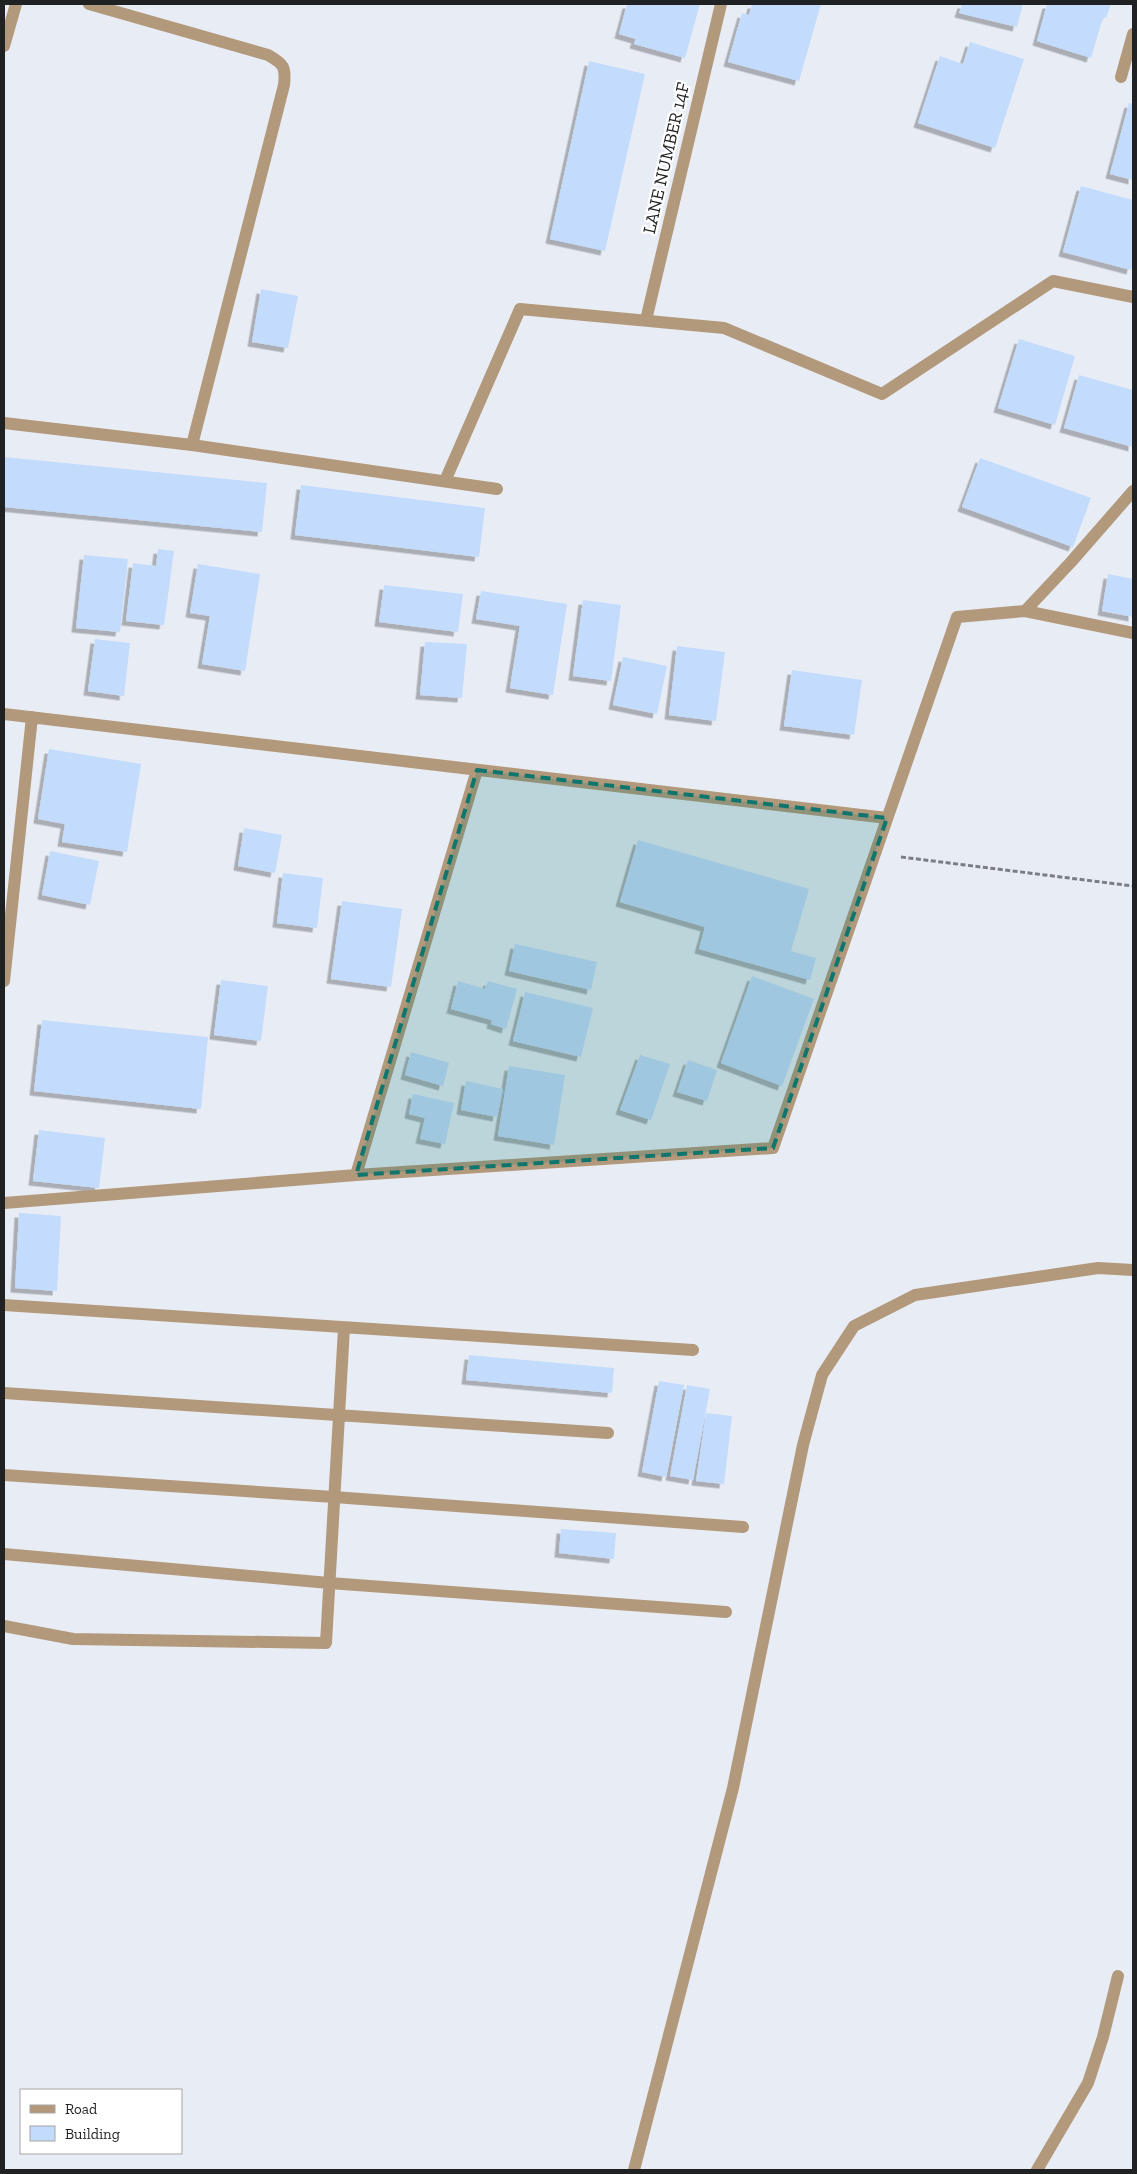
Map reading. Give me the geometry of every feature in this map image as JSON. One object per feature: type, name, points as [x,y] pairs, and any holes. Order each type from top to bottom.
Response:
[{"type":"street","points":[[4,46],[16,4]]},
{"type":"street","points":[[89,4],[268,55],[281,62],[286,72],[192,445]]},
{"type":"street","name":"LANE NUMBER 14F","points":[[646,320],[720,4]]},
{"type":"street","points":[[1121,77],[1133,34]]},
{"type":"street","points":[[445,481],[520,309],[724,328],[882,394],[1053,282],[1133,297]]},
{"type":"street","points":[[4,423],[192,445],[498,489]]},
{"type":"street","points":[[1025,610],[1133,491]]},
{"type":"street","points":[[4,1203],[356,1175],[773,1148],[957,617],[1025,610],[1133,633]]},
{"type":"street","points":[[4,714],[887,818]]},
{"type":"street","points":[[4,981],[32,717]]},
{"type":"street","points":[[356,1175],[477,770]]},
{"type":"street","points":[[634,2170],[733,1788],[803,1445],[822,1375],[854,1326],[915,1295],[1098,1268],[1133,1270]]},
{"type":"street","points":[[4,1305],[693,1350]]},
{"type":"street","points":[[4,1626],[73,1639],[326,1644],[344,1328]]},
{"type":"street","points":[[4,1393],[608,1433]]},
{"type":"street","points":[[4,1475],[743,1527]]},
{"type":"street","points":[[4,1554],[329,1584],[726,1612]]},
{"type":"street","points":[[1037,2170],[1088,2083],[1103,2038],[1118,1976]]},
{"type":"path","points":[[875,854],[1133,886]]},
{"type":"highlighted area","points":[[477,770],[887,818],[773,1148],[356,1175]]},
{"type":"building","points":[[627,4],[700,4],[685,58],[634,44],[636,39],[619,34]]},
{"type":"building","points":[[752,4],[821,4],[799,81],[728,62],[742,13],[749,15]]},
{"type":"building","points":[[962,4],[1023,4],[1017,27],[959,13]]},
{"type":"building","points":[[1047,4],[1111,4],[1106,18],[1103,17],[1091,58],[1037,41]]},
{"type":"building","points":[[970,42],[1024,59],[995,148],[918,123],[940,56],[963,64]]},
{"type":"building","points":[[589,61],[645,74],[605,251],[550,239]]},
{"type":"building","points":[[1129,103],[1133,104],[1133,180],[1110,174]]},
{"type":"building","points":[[1081,186],[1133,200],[1133,261],[1131,270],[1063,252]]},
{"type":"building","points":[[261,289],[298,296],[288,348],[252,342]]},
{"type":"building","points":[[1019,339],[1075,356],[1055,425],[998,408]]},
{"type":"building","points":[[1079,375],[1133,390],[1133,447],[1064,428]]},
{"type":"building","points":[[4,457],[267,483],[262,532],[4,507]]},
{"type":"building","points":[[980,458],[1091,498],[1073,547],[962,507]]},
{"type":"building","points":[[301,485],[485,508],[479,557],[295,535]]},
{"type":"building","points":[[158,549],[174,551],[164,625],[126,621],[133,563],[156,566]]},
{"type":"building","points":[[84,555],[128,559],[120,632],[76,628]]},
{"type":"building","points":[[198,564],[260,574],[245,671],[202,664],[210,616],[190,613]]},
{"type":"building","points":[[1108,574],[1133,579],[1133,617],[1102,611]]},
{"type":"building","points":[[384,585],[463,594],[458,632],[379,622]]},
{"type":"building","points":[[481,591],[567,604],[553,695],[510,688],[520,626],[476,619]]},
{"type":"building","points":[[583,600],[621,605],[611,681],[573,676]]},
{"type":"building","points":[[95,639],[130,643],[124,696],[88,691]]},
{"type":"building","points":[[425,642],[467,644],[462,698],[420,695]]},
{"type":"building","points":[[677,646],[725,652],[716,721],[669,715]]},
{"type":"building","points":[[623,657],[667,666],[657,714],[613,705]]},
{"type":"building","points":[[792,670],[862,680],[854,735],[784,726]]},
{"type":"building","points":[[49,749],[141,764],[127,852],[62,842],[65,824],[38,819]]},
{"type":"building","points":[[244,828],[282,835],[275,873],[238,866]]},
{"type":"building","points":[[638,840],[809,889],[791,951],[816,958],[810,980],[699,949],[705,927],[620,902]]},
{"type":"building","points":[[50,851],[99,861],[90,905],[42,895]]},
{"type":"building","points":[[283,873],[323,878],[317,928],[277,923]]},
{"type":"building","points":[[342,901],[402,909],[391,987],[331,979]]},
{"type":"building","points":[[515,944],[597,962],[591,990],[509,971]]},
{"type":"building","points":[[752,976],[814,999],[782,1086],[721,1063]]},
{"type":"building","points":[[221,980],[268,986],[261,1041],[214,1035]]},
{"type":"building","points":[[458,981],[485,989],[488,981],[517,989],[506,1029],[491,1024],[492,1020],[451,1009]]},
{"type":"building","points":[[525,992],[593,1008],[581,1057],[513,1041]]},
{"type":"building","points":[[42,1020],[208,1037],[201,1109],[34,1091]]},
{"type":"building","points":[[411,1052],[449,1063],[443,1086],[405,1075]]},
{"type":"building","points":[[640,1055],[670,1064],[651,1120],[620,1110]]},
{"type":"building","points":[[688,1060],[717,1070],[707,1101],[677,1092]]},
{"type":"building","points":[[509,1066],[565,1075],[554,1145],[498,1136]]},
{"type":"building","points":[[466,1081],[503,1089],[497,1117],[461,1110]]},
{"type":"building","points":[[413,1094],[454,1103],[445,1144],[420,1139],[425,1118],[409,1114]]},
{"type":"building","points":[[39,1130],[105,1138],[99,1188],[33,1181]]},
{"type":"building","points":[[19,1213],[61,1216],[57,1291],[15,1288]]},
{"type":"building","points":[[469,1355],[614,1368],[612,1393],[466,1380]]},
{"type":"building","points":[[659,1381],[684,1385],[666,1477],[642,1472]]},
{"type":"building","points":[[687,1385],[710,1389],[693,1480],[670,1476]]},
{"type":"building","points":[[706,1413],[732,1416],[724,1484],[696,1481]]},
{"type":"building","points":[[561,1529],[616,1533],[614,1559],[559,1553]]}]
